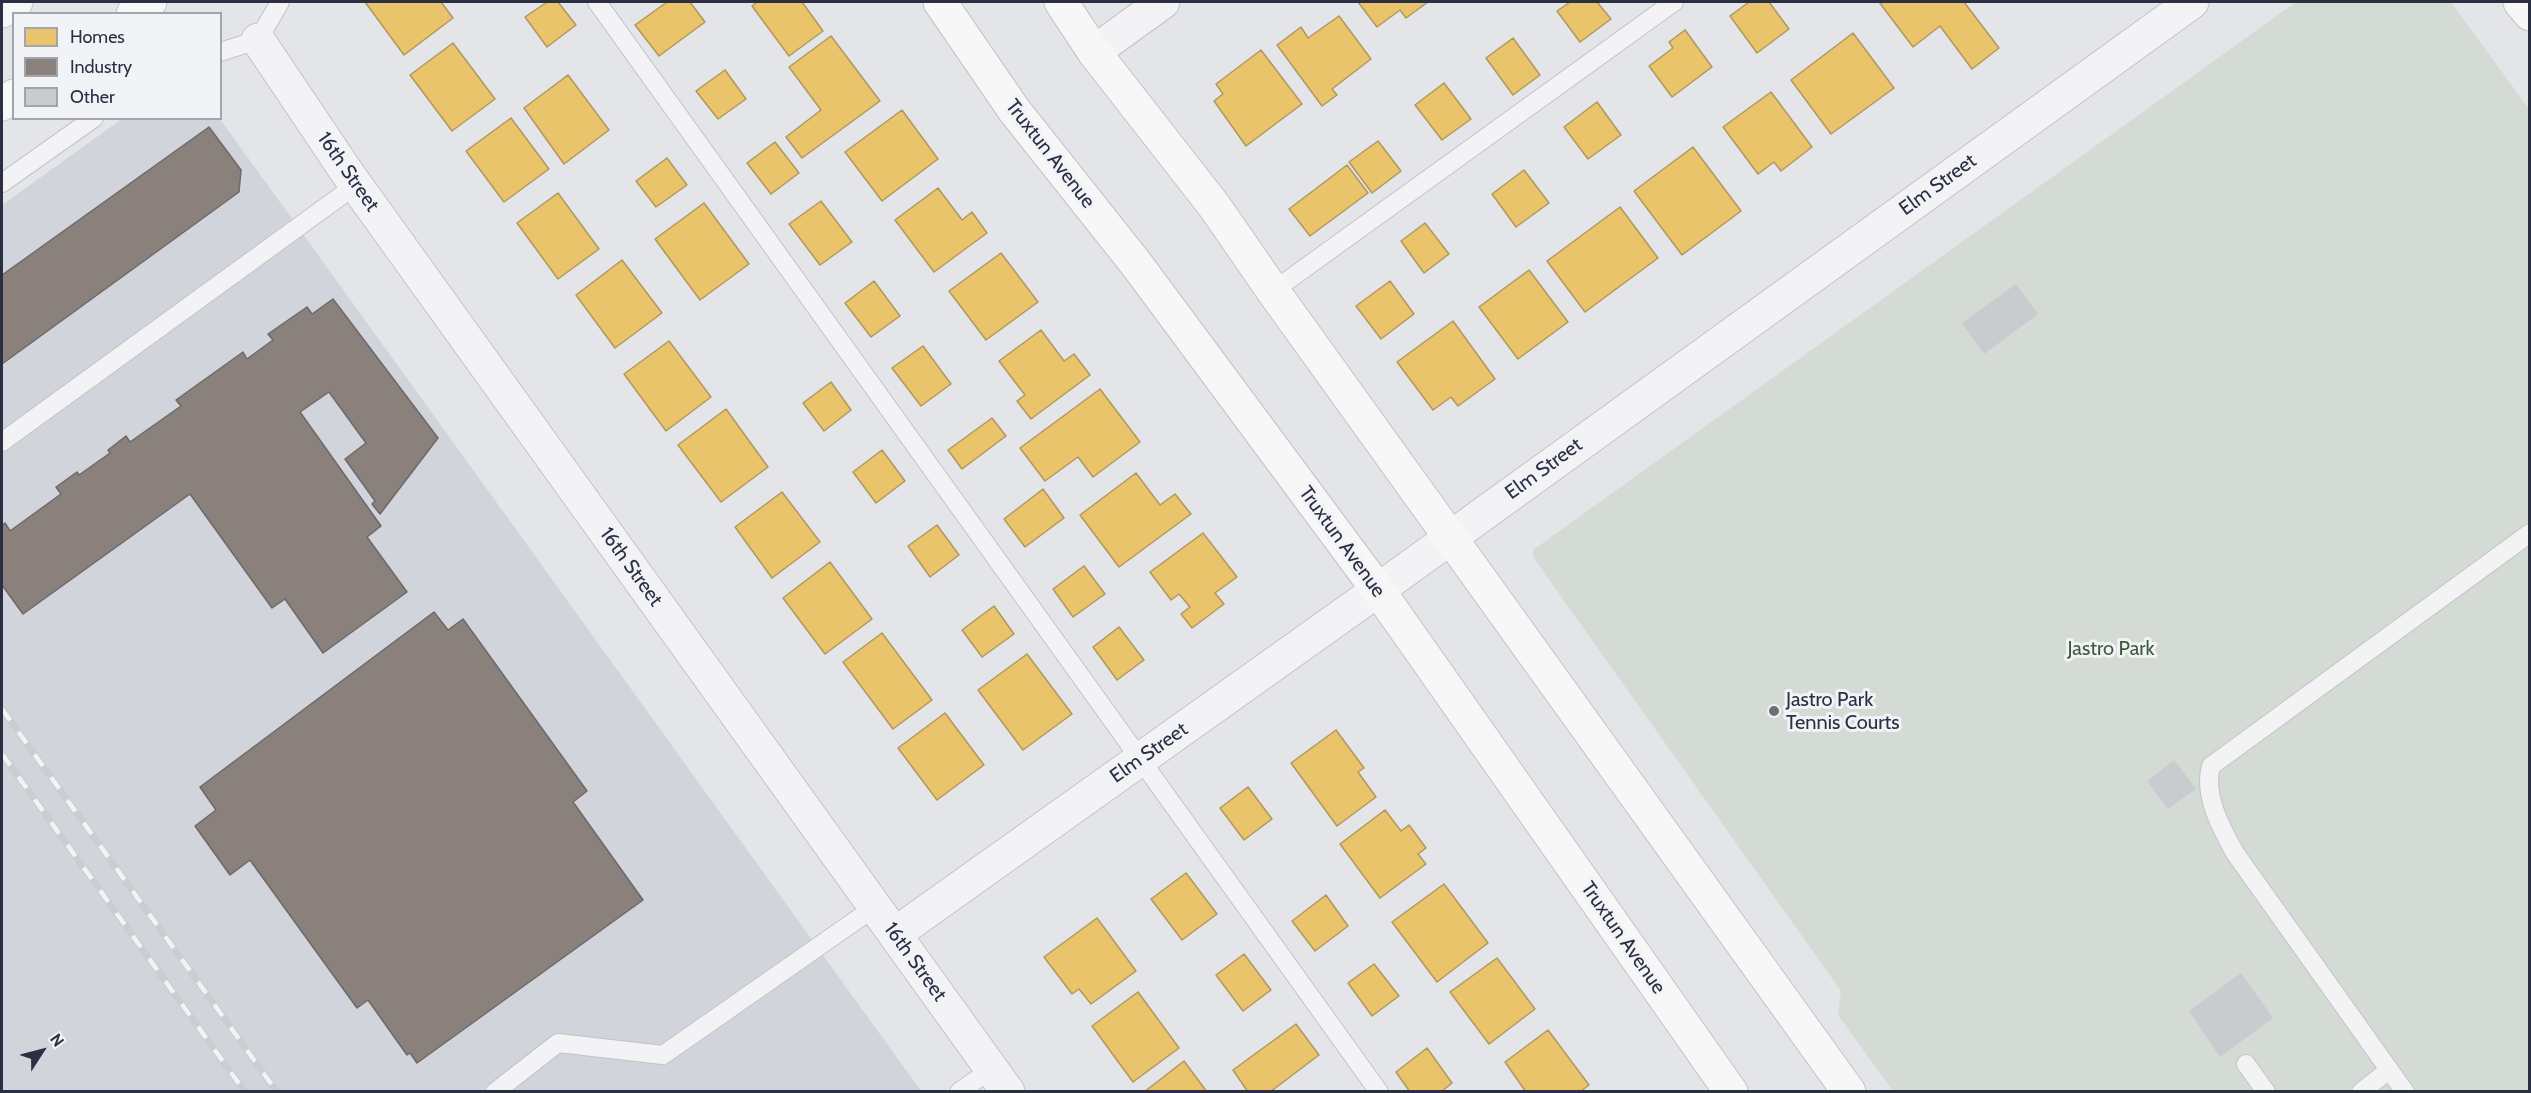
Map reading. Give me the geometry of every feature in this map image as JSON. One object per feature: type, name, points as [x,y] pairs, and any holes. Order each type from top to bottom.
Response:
[{"type":"main road","points":[[2,11],[16,2]]},
{"type":"main road","points":[[136,12],[150,2]]},
{"type":"main road","name":"Truxtun Avenue","points":[[940,2],[1014,110],[1137,265],[1378,590],[1731,1092]]},
{"type":"main road","points":[[1061,2],[1094,52],[1215,207],[1848,1092]]},
{"type":"main road","points":[[2520,2],[2529,14]]},
{"type":"street","points":[[1094,52],[1163,2]]},
{"type":"street","name":"Elm Street","points":[[895,934],[1378,590],[2192,2]]},
{"type":"street","name":"16th Street","points":[[258,40],[356,185],[1000,1080]]},
{"type":"lane","points":[[222,51],[258,40],[280,2]]},
{"type":"lane","points":[[597,2],[1379,1092]]},
{"type":"lane","points":[[1273,291],[1674,2]]},
{"type":"lane","points":[[2,183],[91,120]]},
{"type":"lane","points":[[2,442],[356,185]]},
{"type":"lane","points":[[2405,1092],[2235,853],[2219,824],[2207,779],[2211,766],[2529,532]]},
{"type":"lane","points":[[495,1092],[558,1043],[663,1055],[875,906]]},
{"type":"lane","points":[[2246,1064],[2266,1092]]},
{"type":"lane","points":[[2361,1092],[2389,1070]]},
{"type":"lane","points":[[959,1092],[1000,1080]]},
{"type":"shaded area","points":[[121,120],[221,120],[921,1091],[2,1091],[2,205]]},
{"type":"green space","name":"Jastro Park","points":[[2296,2],[2451,2],[2529,109],[2529,1091],[1893,1091],[1838,1015],[1841,991],[1533,557],[1533,550]]},
{"type":"building: Homes","points":[[365,2],[441,2],[453,18],[404,55]]},
{"type":"building: Homes","points":[[547,2],[558,2],[576,25],[547,47],[525,17]]},
{"type":"building: Homes","points":[[667,2],[690,2],[705,22],[659,56],[635,25]]},
{"type":"building: Homes","points":[[757,2],[802,2],[823,31],[789,56],[752,6]]},
{"type":"building: Homes","points":[[1358,2],[1428,2],[1406,18],[1400,10],[1377,27]]},
{"type":"building: Homes","points":[[1570,2],[1597,2],[1611,19],[1580,42],[1557,11]]},
{"type":"building: Homes","points":[[1749,2],[1769,2],[1789,29],[1757,53],[1730,16]]},
{"type":"building: Homes","points":[[1879,2],[1964,2],[1999,48],[1972,69],[1940,26],[1913,47]]},
{"type":"building: Homes","points":[[1339,16],[1371,59],[1332,89],[1337,95],[1322,106],[1277,45],[1301,27],[1308,38]]},
{"type":"building: Homes","points":[[1685,30],[1712,67],[1672,97],[1649,66],[1673,48],[1669,42]]},
{"type":"building: Homes","points":[[1853,33],[1894,88],[1831,134],[1791,80]]},
{"type":"building: Homes","points":[[831,36],[880,101],[802,158],[786,137],[821,110],[789,67]]},
{"type":"building: Homes","points":[[1513,38],[1540,75],[1513,95],[1486,58]]},
{"type":"building: Homes","points":[[453,43],[495,99],[452,131],[410,75]]},
{"type":"building: Homes","points":[[1261,50],[1302,104],[1246,146],[1214,101],[1223,94],[1216,84]]},
{"type":"building: Homes","points":[[725,70],[746,99],[718,119],[696,91]]},
{"type":"building: Homes","points":[[568,75],[609,130],[564,164],[524,108]]},
{"type":"building: Homes","points":[[1444,83],[1471,119],[1442,140],[1415,105]]},
{"type":"building: Homes","points":[[1771,92],[1812,147],[1781,171],[1774,162],[1758,174],[1723,127]]},
{"type":"building: Homes","points":[[1597,102],[1621,135],[1588,159],[1564,127]]},
{"type":"building: Homes","points":[[902,110],[938,159],[882,201],[845,152]]},
{"type":"building: Homes","points":[[511,118],[549,169],[504,202],[466,151]]},
{"type":"building: Homes","points":[[1378,141],[1401,171],[1372,193],[1349,162]]},
{"type":"building: Homes","points":[[775,142],[799,173],[771,194],[747,163]]},
{"type":"building: Homes","points":[[1693,147],[1741,211],[1682,255],[1634,191]]},
{"type":"building: Homes","points":[[667,158],[687,185],[656,207],[636,181]]},
{"type":"building: Homes","points":[[1347,165],[1368,193],[1310,236],[1289,209]]},
{"type":"building: Homes","points":[[1524,170],[1549,203],[1516,227],[1492,194]]},
{"type":"building: Homes","points":[[938,188],[962,220],[972,212],[987,233],[934,272],[895,220]]},
{"type":"building: Homes","points":[[558,193],[599,249],[558,279],[517,223]]},
{"type":"building: Homes","points":[[821,201],[852,242],[820,265],[789,224]]},
{"type":"building: Homes","points":[[704,203],[749,264],[700,300],[655,239]]},
{"type":"building: Homes","points":[[1620,207],[1658,258],[1585,312],[1547,261]]},
{"type":"building: Homes","points":[[1425,223],[1449,254],[1424,273],[1401,241]]},
{"type":"building: Homes","points":[[1001,253],[1038,302],[986,340],[949,291]]},
{"type":"building: Homes","points":[[622,260],[662,313],[615,348],[576,295]]},
{"type":"building: Homes","points":[[1529,270],[1568,322],[1518,359],[1479,307]]},
{"type":"building: Homes","points":[[874,281],[900,316],[871,337],[845,303]]},
{"type":"building: Homes","points":[[1390,281],[1414,314],[1381,339],[1356,306]]},
{"type":"building: Homes","points":[[1453,321],[1495,379],[1458,406],[1451,397],[1433,410],[1397,362]]},
{"type":"building: Homes","points":[[1041,330],[1064,361],[1074,354],[1090,375],[1031,419],[1017,401],[1025,395],[999,361]]},
{"type":"building: Homes","points":[[669,341],[711,397],[666,431],[624,374]]},
{"type":"building: Homes","points":[[923,346],[951,384],[921,406],[892,368]]},
{"type":"building: Homes","points":[[831,382],[851,410],[824,431],[803,403]]},
{"type":"building: Homes","points":[[1100,389],[1140,442],[1093,477],[1078,457],[1045,481],[1020,448]]},
{"type":"building: Homes","points":[[726,409],[768,467],[721,502],[678,445]]},
{"type":"building: Homes","points":[[992,418],[1006,436],[962,469],[948,450]]},
{"type":"building: Homes","points":[[882,450],[905,481],[876,503],[853,472]]},
{"type":"building: Homes","points":[[1136,473],[1160,505],[1175,494],[1191,514],[1119,567],[1080,515]]},
{"type":"building: Homes","points":[[1043,489],[1064,518],[1025,547],[1004,519]]},
{"type":"building: Homes","points":[[782,492],[820,542],[772,578],[735,527]]},
{"type":"building: Homes","points":[[937,525],[959,555],[930,577],[908,546]]},
{"type":"building: Homes","points":[[1203,533],[1237,577],[1215,593],[1224,604],[1192,628],[1181,614],[1190,607],[1179,594],[1171,600],[1150,572]]},
{"type":"building: Homes","points":[[830,562],[872,619],[825,654],[783,598]]},
{"type":"building: Homes","points":[[1084,566],[1105,594],[1073,617],[1053,589]]},
{"type":"building: Homes","points":[[994,606],[1014,634],[982,657],[962,630]]},
{"type":"building: Homes","points":[[1119,627],[1144,660],[1117,680],[1093,647]]},
{"type":"building: Homes","points":[[882,633],[932,700],[893,729],[843,662]]},
{"type":"building: Homes","points":[[1027,654],[1072,714],[1023,750],[978,690]]},
{"type":"building: Homes","points":[[945,713],[984,765],[937,800],[898,748]]},
{"type":"building: Homes","points":[[1336,730],[1364,768],[1358,772],[1376,797],[1337,826],[1291,763]]},
{"type":"building: Homes","points":[[1248,787],[1272,819],[1244,840],[1220,808]]},
{"type":"building: Homes","points":[[1385,810],[1401,831],[1409,825],[1426,848],[1418,854],[1426,864],[1380,898],[1340,844]]},
{"type":"building: Homes","points":[[1186,873],[1217,914],[1182,940],[1151,899]]},
{"type":"building: Homes","points":[[1444,884],[1488,943],[1437,982],[1392,922]]},
{"type":"building: Homes","points":[[1326,895],[1348,926],[1315,951],[1292,921]]},
{"type":"building: Homes","points":[[1097,918],[1136,971],[1091,1004],[1079,989],[1072,994],[1044,957]]},
{"type":"building: Homes","points":[[1244,954],[1271,990],[1243,1011],[1216,975]]},
{"type":"building: Homes","points":[[1497,958],[1535,1009],[1489,1044],[1450,992]]},
{"type":"building: Homes","points":[[1374,964],[1399,996],[1372,1016],[1348,983]]},
{"type":"building: Homes","points":[[1138,992],[1179,1048],[1133,1082],[1092,1026]]},
{"type":"building: Homes","points":[[1296,1024],[1319,1055],[1270,1092],[1248,1092],[1233,1070]]},
{"type":"building: Homes","points":[[1548,1030],[1589,1085],[1580,1092],[1526,1092],[1505,1062]]},
{"type":"building: Homes","points":[[1427,1048],[1452,1083],[1441,1092],[1410,1092],[1396,1072]]},
{"type":"building: Homes","points":[[1184,1061],[1207,1092],[1144,1092]]},
{"type":"building: Industry","points":[[209,127],[241,170],[239,192],[2,364],[2,275]]},
{"type":"building: Industry","points":[[333,299],[438,438],[380,514],[372,504],[375,501],[345,459],[366,443],[329,392],[300,412],[381,526],[367,537],[407,592],[323,653],[285,599],[272,608],[190,494],[23,614],[2,585],[2,526],[5,523],[10,531],[61,494],[56,487],[77,472],[79,475],[110,453],[108,450],[126,436],[130,442],[181,406],[176,400],[243,352],[247,359],[273,340],[268,334],[307,307],[312,314]]},
{"type":"building: Industry","points":[[434,612],[448,630],[463,619],[587,791],[573,802],[643,900],[417,1063],[410,1053],[407,1055],[368,1000],[357,1008],[250,860],[230,875],[195,826],[216,810],[200,787]]},
{"type":"building: Other","points":[[2016,284],[2038,314],[1984,354],[1962,323]]},
{"type":"building: Other","points":[[2174,760],[2196,789],[2168,809],[2147,781]]},
{"type":"building: Other","points":[[2241,973],[2273,1018],[2220,1057],[2189,1011]]},
{"type":"railway","points":[[2,709],[277,1092]]},
{"type":"railway","points":[[2,754],[245,1092]]},
{"type":"place","name":"Jastro Park Tennis Courts","points":[[1774,711]]}]
